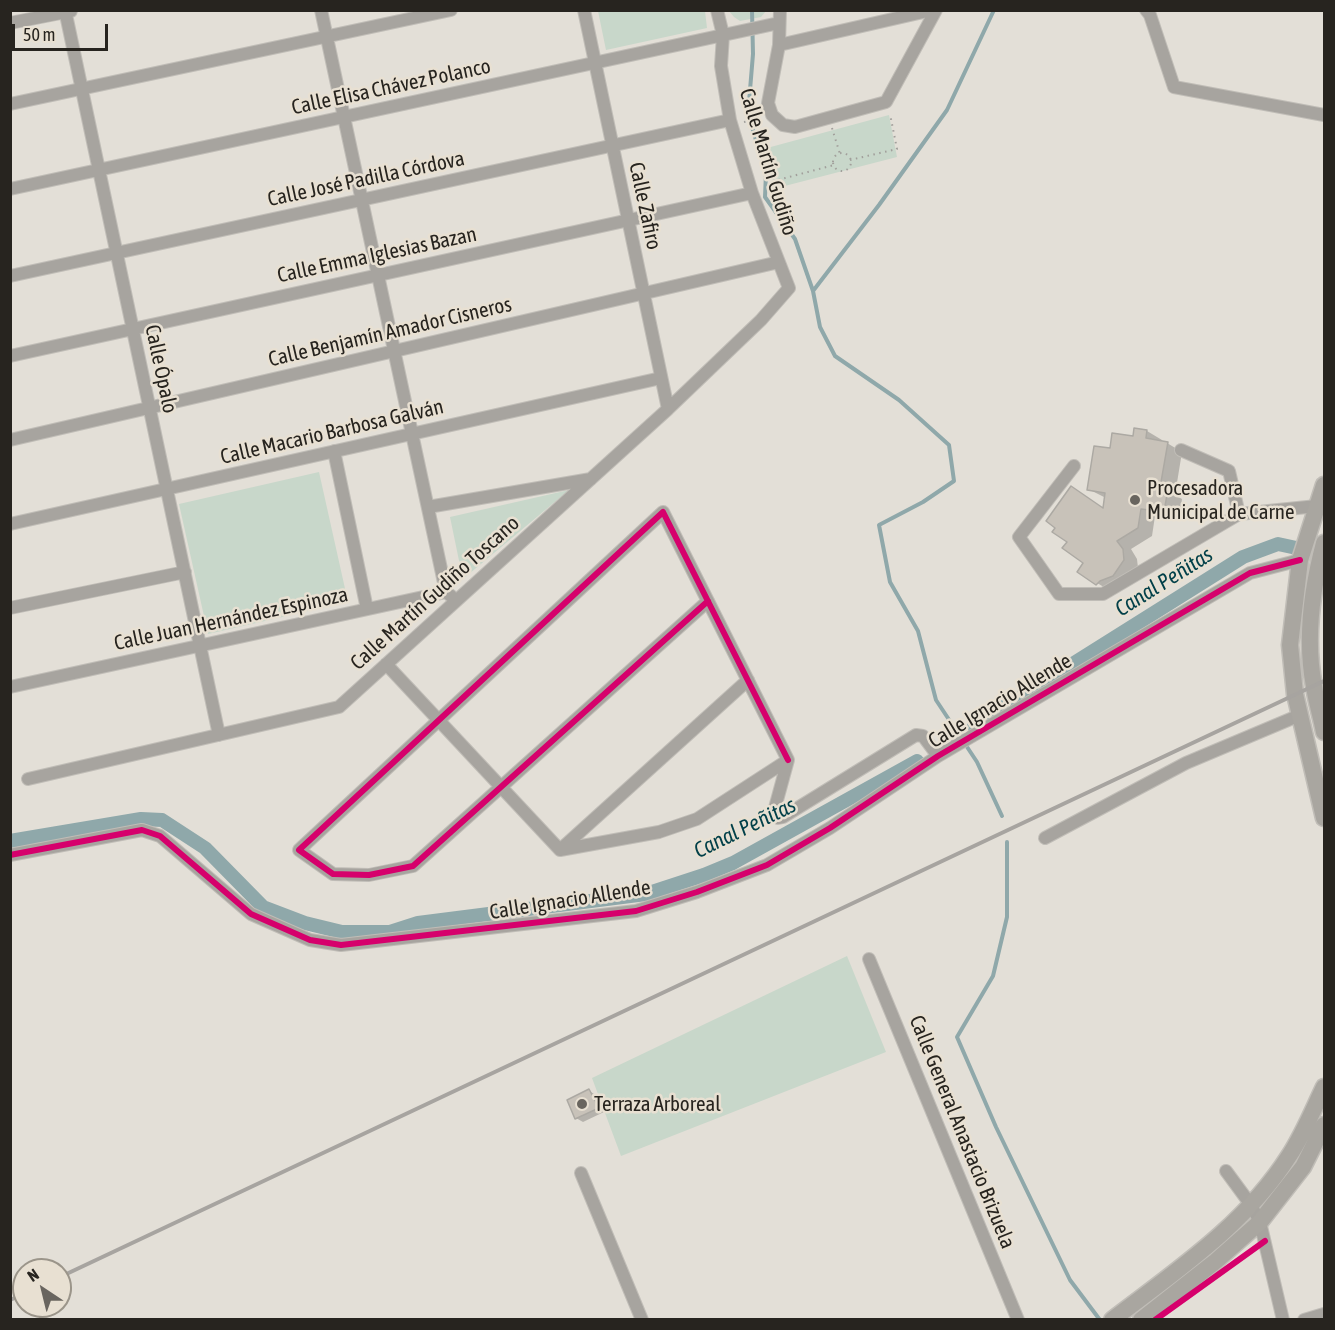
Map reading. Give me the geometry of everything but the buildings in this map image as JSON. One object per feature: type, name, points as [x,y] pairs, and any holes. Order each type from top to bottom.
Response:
[{"type":"main road","points":[[1324,485],[1321,506],[1302,552],[1290,645],[1295,694],[1324,818]]},
{"type":"main road","points":[[1324,543],[1315,584],[1310,645],[1314,686],[1324,732]]},
{"type":"main road","points":[[1112,1320],[1203,1251],[1251,1205],[1290,1156],[1324,1087]]},
{"type":"main road","points":[[1141,1320],[1216,1261],[1260,1222],[1303,1167],[1324,1125]]},
{"type":"street","points":[[321,10],[446,592],[456,600]]},
{"type":"street","points":[[10,104],[451,10]]},
{"type":"street","name":"Calle Zafiro","points":[[584,10],[668,409]]},
{"type":"street","name":"Calle Martín Gudiño","points":[[717,10],[723,35],[721,66],[752,193],[789,288]]},
{"type":"street","points":[[779,45],[932,10]]},
{"type":"street","points":[[780,16],[779,45],[768,103],[772,115],[783,125],[795,127],[888,108],[936,10]]},
{"type":"street","points":[[1146,10],[1150,15],[1174,87],[1324,115]]},
{"type":"street","points":[[10,23],[67,11]]},
{"type":"street","name":"Calle Ópalo","points":[[67,11],[219,735]]},
{"type":"street","name":"Calle Elisa Chávez Polanco","points":[[10,189],[747,30],[763,26],[780,16]]},
{"type":"street","name":"Calle José Padilla Córdova","points":[[10,276],[612,146],[736,122]]},
{"type":"street","name":"Calle Emma Iglesias Bazan","points":[[10,356],[752,193]]},
{"type":"street","name":"Calle Benjamín Amador Cisneros","points":[[10,440],[778,261]]},
{"type":"street","name":"Calle Martín Gudiño Toscano","points":[[28,778],[339,707],[668,409],[761,320],[789,288]]},
{"type":"street","name":"Calle Macario Barbosa Galván","points":[[10,524],[662,378]]},
{"type":"street","points":[[1181,450],[1229,471],[1239,514]]},
{"type":"street","points":[[334,451],[367,609]]},
{"type":"street","points":[[1074,466],[1019,537],[1059,594],[1103,594],[1239,514],[1321,506]]},
{"type":"street","points":[[428,507],[591,478]]},
{"type":"street","points":[[708,601],[412,866],[369,875],[333,874],[299,850],[663,512],[748,680],[788,760],[773,815],[778,818],[783,817],[916,735],[923,736],[943,753]]},
{"type":"street","name":"Calle Ignacio Allende","points":[[10,855],[142,830],[160,836],[251,914],[310,940],[341,945],[636,911],[698,892],[767,865],[830,828],[943,753],[1250,573],[1302,552]]},
{"type":"street","points":[[10,608],[185,572]]},
{"type":"street","name":"Calle Juan Hernández Espinoza","points":[[10,687],[446,592]]},
{"type":"street","points":[[386,664],[560,850]]},
{"type":"street","points":[[560,850],[748,680]]},
{"type":"street","points":[[1046,838],[1186,763],[1300,715]]},
{"type":"street","points":[[560,850],[659,832],[698,819],[788,760]]},
{"type":"street","name":"Calle General Anastacio Brizuela","points":[[869,959],[1018,1320]]},
{"type":"street","points":[[1226,1171],[1251,1205],[1260,1222],[1283,1320]]},
{"type":"street","points":[[581,1173],[642,1320]]},
{"type":"street","points":[[1304,1320],[1324,1314]]},
{"type":"path","points":[[850,160],[897,149],[888,108]]},
{"type":"path","points":[[736,122],[759,119]]},
{"type":"path","points":[[832,128],[840,154]]},
{"type":"path","points":[[768,144],[774,181],[834,165]]},
{"type":"path","points":[[840,154],[846,154],[850,160],[849,167],[845,170],[837,169],[834,165],[836,157],[840,154]]},
{"type":"green space","points":[[598,11],[705,11],[707,28],[606,50]]},
{"type":"green space","points":[[729,11],[766,11],[761,17],[740,21]]},
{"type":"green space","points":[[889,115],[897,157],[773,189],[767,148]]},
{"type":"green space","points":[[319,472],[348,602],[208,634],[179,504]]},
{"type":"green space","points":[[569,490],[463,579],[463,580],[450,517]]},
{"type":"green space","points":[[847,956],[886,1052],[621,1156],[592,1078]]},
{"type":"waterway","points":[[752,10],[753,54],[748,114],[766,173],[765,197],[795,239],[813,291],[820,327],[835,356],[899,400],[949,445],[954,481],[923,502],[879,525],[890,582],[918,631],[936,700],[977,762],[1002,816]]},
{"type":"waterway","points":[[813,291],[879,205],[947,110],[994,10]]},
{"type":"waterway","name":"Canal Peñitas","points":[[974,726],[1243,557],[1278,544],[1324,554]]},
{"type":"waterway","name":"Canal Peñitas","points":[[10,841],[141,819],[162,820],[205,848],[263,907],[305,923],[342,932],[390,932],[418,923],[646,894],[733,863],[917,761]]},
{"type":"waterway","points":[[1007,842],[1007,917],[993,976],[957,1037],[996,1127],[1070,1280],[1100,1320]]},
{"type":"railway","points":[[72,1271],[1324,681]]},
{"type":"cycle path","points":[[708,601],[413,866],[369,875],[333,874],[299,850],[663,512],[788,760]]},
{"type":"cycle path","points":[[10,855],[142,830],[160,836],[251,914],[310,940],[341,945],[636,911],[697,892],[767,865],[830,828],[938,756],[1250,573],[1300,560]]},
{"type":"cycle path","points":[[1155,1320],[1265,1241]]},
{"type":"place","name":"Procesadora Municipal de Carne","points":[[1135,500]]},
{"type":"place","name":"Terraza Arboreal","points":[[582,1104]]}]
